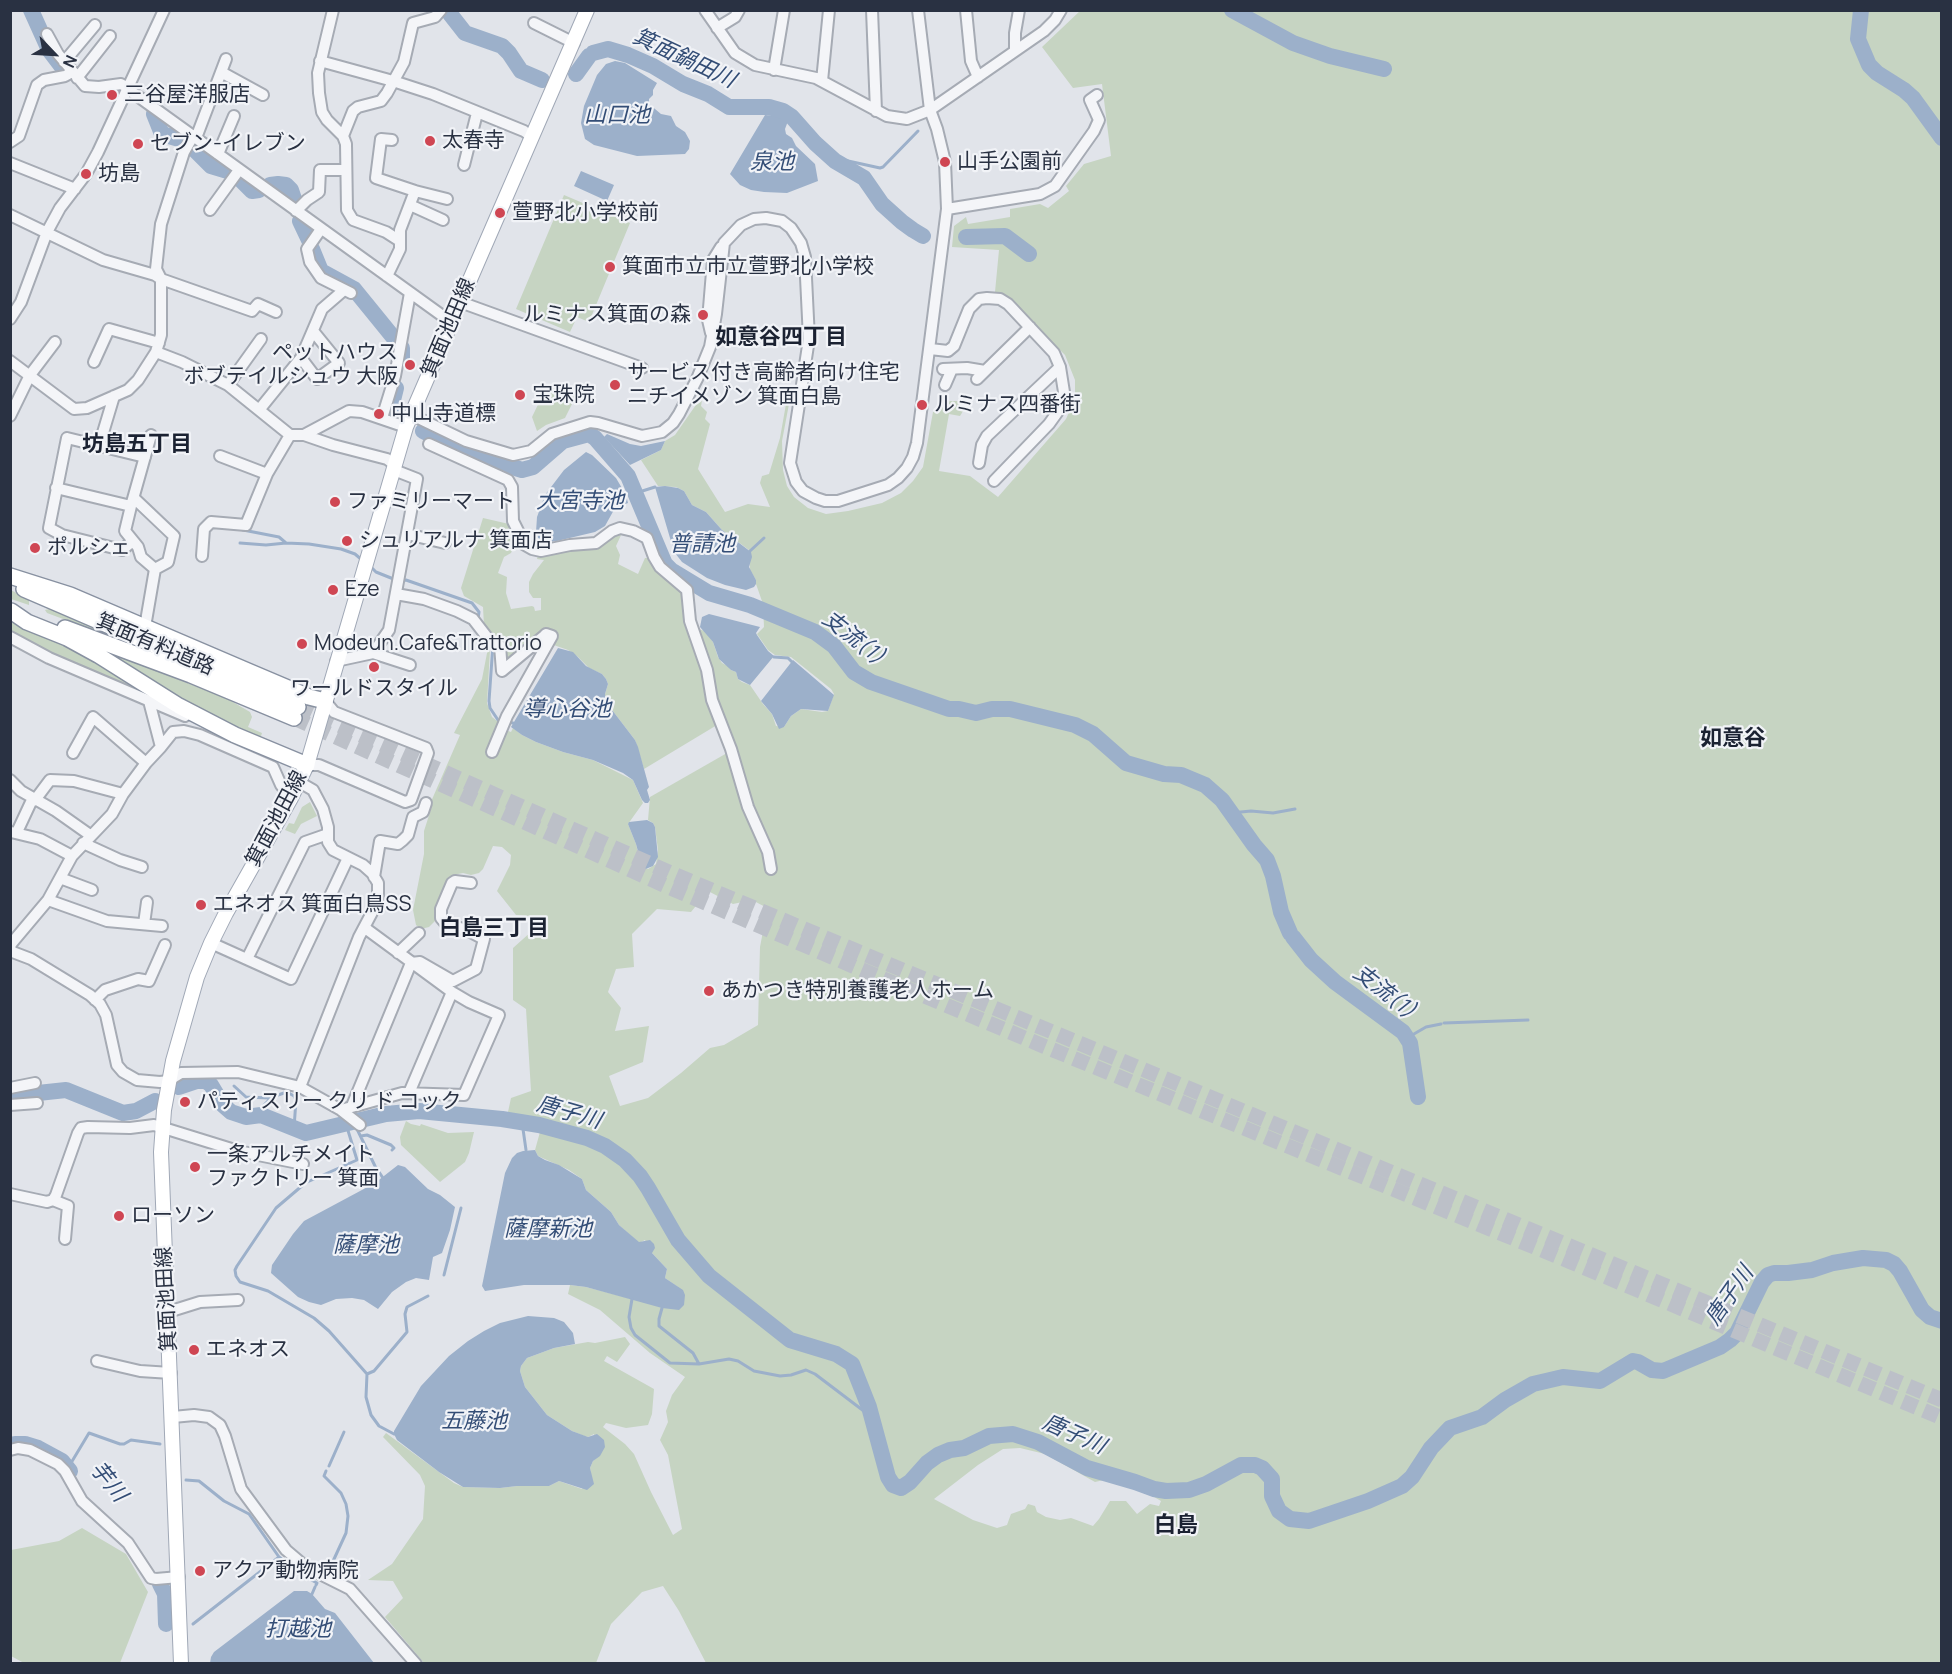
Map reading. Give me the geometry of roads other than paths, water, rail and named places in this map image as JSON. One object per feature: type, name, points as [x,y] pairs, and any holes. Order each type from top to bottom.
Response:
[{"type":"highway","points":[[10,576],[70,595],[309,697],[325,701]]},
{"type":"highway","name":"箕面有料道路","points":[[10,584],[296,713],[38,618],[11,611]]},
{"type":"highway","points":[[11,611],[27,622],[87,648],[179,706],[235,735],[306,765]]},
{"type":"main road","name":"箕面池田線","points":[[181,1664],[173,1417],[162,1197],[163,1127],[168,1081],[197,977],[226,913],[291,798],[306,765],[409,421],[587,10]]},
{"type":"street","points":[[10,319],[21,302],[47,232],[60,208],[86,174],[98,152],[164,10]]},
{"type":"street","points":[[333,10],[320,61],[319,93],[322,112],[343,136],[347,148],[346,202],[351,218],[386,232],[400,241]]},
{"type":"street","points":[[343,136],[353,111],[358,107],[381,101],[387,93],[404,62],[413,23],[435,17],[441,10]]},
{"type":"street","points":[[705,10],[735,53],[755,65],[822,81],[887,116],[907,118],[930,110],[978,77],[1047,28],[1061,10]]},
{"type":"street","points":[[717,28],[735,17],[740,10]]},
{"type":"street","points":[[774,70],[784,10]]},
{"type":"street","points":[[822,81],[829,10]]},
{"type":"street","points":[[872,10],[876,111]]},
{"type":"street","points":[[429,444],[513,455],[531,451],[552,434],[590,422],[642,436],[657,434],[667,429],[679,414],[705,362],[712,336],[724,243],[749,220],[766,218],[785,223],[794,232],[801,243],[805,257],[809,339],[790,463],[794,478],[800,488],[816,498],[838,501],[881,489],[898,478],[913,457],[917,443],[946,209],[945,162],[938,129],[930,110],[918,10]]},
{"type":"street","points":[[966,10],[971,61],[978,77]]},
{"type":"street","points":[[1015,51],[1019,10]]},
{"type":"street","points":[[534,23],[574,43]]},
{"type":"street","points":[[64,62],[95,24]]},
{"type":"street","points":[[47,34],[53,48],[74,75],[88,87],[121,84],[128,88],[296,212],[451,322]]},
{"type":"street","points":[[10,142],[19,136],[37,85],[44,80],[74,75],[110,36]]},
{"type":"street","points":[[10,362],[74,409],[87,408],[128,390],[138,380],[157,348],[161,335],[161,279],[156,269],[161,224],[184,152],[194,137],[226,59]]},
{"type":"street","points":[[320,61],[433,94],[524,131],[532,137]]},
{"type":"street","points":[[221,72],[264,95]]},
{"type":"street","points":[[946,209],[1040,194],[1055,186],[1094,131],[1098,120],[1090,100],[1097,95]]},
{"type":"street","points":[[464,165],[477,113]]},
{"type":"street","points":[[218,154],[234,117]]},
{"type":"street","points":[[392,140],[381,139],[376,178],[447,200]]},
{"type":"street","points":[[10,163],[75,189]]},
{"type":"street","points":[[210,210],[239,170]]},
{"type":"street","points":[[296,212],[307,200],[319,192],[320,170],[345,170]]},
{"type":"street","points":[[387,276],[400,249],[400,230],[415,191]]},
{"type":"street","points":[[410,205],[443,220]]},
{"type":"street","points":[[10,215],[103,260],[155,275],[252,312],[258,304],[276,312]]},
{"type":"street","points":[[259,410],[300,358],[322,309],[348,292],[321,278],[310,262],[307,249],[321,229]]},
{"type":"street","points":[[382,418],[395,376],[410,293]]},
{"type":"street","points":[[930,349],[948,351],[954,346],[969,309],[979,300],[987,298],[1000,299],[1008,304],[1054,352],[1060,366],[1064,392],[1059,410],[1049,424],[994,481]]},
{"type":"street","points":[[460,302],[642,368]]},
{"type":"street","points":[[945,385],[947,369],[981,375],[1030,327]]},
{"type":"street","points":[[94,362],[109,329],[157,348],[228,385],[290,435],[304,435],[387,459],[394,467],[417,478],[389,630],[374,653]]},
{"type":"street","points":[[300,358],[317,379],[339,363],[313,331]]},
{"type":"street","points":[[228,385],[261,339]]},
{"type":"street","points":[[10,416],[30,375],[56,342]]},
{"type":"street","points":[[979,463],[982,445],[987,436],[1060,366]]},
{"type":"street","points":[[99,446],[114,396]]},
{"type":"street","points":[[304,435],[349,411],[409,421],[463,449],[508,480],[512,487],[513,521],[525,545],[532,549],[541,551],[596,543],[612,531],[621,528],[647,538],[660,567],[685,587],[690,621],[707,670],[712,700],[731,749],[748,807],[768,852],[771,869]]},
{"type":"street","points":[[151,435],[125,531],[138,547],[141,557],[155,569]]},
{"type":"street","points":[[202,556],[204,529],[211,522],[246,525],[267,474],[290,435]]},
{"type":"street","points":[[133,541],[122,550],[62,535],[49,528],[66,438],[145,457]]},
{"type":"street","points":[[220,456],[267,474]]},
{"type":"street","points":[[56,488],[132,502],[174,536],[168,562],[155,569]]},
{"type":"street","points":[[407,534],[445,543]]},
{"type":"street","points":[[145,627],[155,569]]},
{"type":"street","points":[[396,594],[424,599],[457,611],[473,620],[493,643],[500,646],[502,671],[546,634],[552,636],[504,722],[492,752]]},
{"type":"street","points":[[10,637],[49,658],[149,701],[203,723],[214,723]]},
{"type":"street","points":[[336,661],[374,653],[410,665]]},
{"type":"street","points":[[149,701],[160,747]]},
{"type":"street","points":[[306,765],[319,765],[405,802],[411,800],[428,753],[426,748],[334,712],[325,701]]},
{"type":"street","points":[[73,753],[93,717],[146,763]]},
{"type":"street","points":[[291,798],[281,785],[273,767],[200,735],[184,731],[173,732],[146,763],[123,794],[112,814],[72,856],[48,900],[11,944],[10,950],[31,959],[100,1004],[106,1015],[117,1065],[123,1072],[137,1080],[168,1081],[181,1073],[238,1072],[300,1087],[346,1108],[357,1122]]},
{"type":"street","points":[[10,780],[21,791],[56,811],[87,839],[120,860],[142,867]]},
{"type":"street","points":[[72,856],[40,839],[14,832],[31,802],[50,780],[74,781],[123,794]]},
{"type":"street","points":[[299,782],[313,790],[323,809],[328,842],[333,849],[363,865],[378,883],[377,903],[359,937],[300,1087]]},
{"type":"street","points":[[374,878],[380,841],[398,844],[403,840],[408,835],[413,817],[423,812],[426,803]]},
{"type":"street","points":[[247,959],[305,842],[328,833]]},
{"type":"street","points":[[212,943],[291,980],[348,858]]},
{"type":"street","points":[[60,878],[92,890]]},
{"type":"street","points":[[411,963],[420,962],[453,981],[476,969],[484,939],[467,930],[446,924],[441,918],[441,909],[452,883],[455,881],[471,883]]},
{"type":"street","points":[[48,900],[107,921],[162,926]]},
{"type":"street","points":[[144,924],[147,902]]},
{"type":"street","points":[[346,1108],[410,1093],[464,1095],[499,1015],[452,992],[365,928]]},
{"type":"street","points":[[398,953],[419,933]]},
{"type":"street","points":[[95,1000],[105,990],[138,979],[150,981],[165,945]]},
{"type":"street","points":[[346,1108],[411,963]]},
{"type":"street","points":[[410,1093],[452,992]]},
{"type":"street","points":[[10,1088],[35,1083]]},
{"type":"street","points":[[10,1105],[37,1103]]},
{"type":"street","points":[[53,1200],[81,1128],[99,1126],[130,1128],[154,1125],[238,1152],[303,1164]]},
{"type":"street","points":[[10,1194],[47,1202],[53,1200],[68,1206],[65,1239]]},
{"type":"street","points":[[168,1312],[200,1302],[238,1300]]},
{"type":"street","points":[[97,1361],[140,1371],[171,1373]]},
{"type":"street","points":[[173,1417],[195,1415],[209,1417],[220,1425],[241,1490],[286,1550],[306,1567],[350,1589],[416,1664]]},
{"type":"street","points":[[10,1450],[18,1448],[30,1450],[58,1464],[68,1475],[82,1501],[128,1544],[152,1578],[178,1576]]},
{"type":"water","name":"山口池","points":[[615,61],[625,63],[657,83],[649,104],[661,114],[671,116],[676,126],[685,132],[690,141],[689,149],[685,154],[637,156],[594,145],[585,139],[581,123],[584,106],[597,75],[606,64]]},
{"type":"water","name":"泉池","points":[[765,115],[779,116],[788,121],[786,134],[815,164],[818,181],[787,193],[764,192],[740,185],[730,174]]},
{"type":"water","points":[[581,171],[614,185],[607,201],[574,186]]},
{"type":"water","points":[[607,434],[641,446],[665,441],[661,450],[630,465],[604,437]]},
{"type":"water","name":"大宮寺池","points":[[586,452],[616,478],[628,503],[615,508],[605,526],[595,532],[548,542],[538,538],[537,517],[545,495],[564,470]]},
{"type":"water","name":"普請池","points":[[665,486],[684,491],[692,505],[706,512],[722,530],[751,552],[749,567],[756,580],[754,587],[746,590],[725,585],[707,578],[682,562],[675,553],[655,487]]},
{"type":"water","points":[[709,614],[760,627],[756,633],[774,656],[750,685],[738,679],[736,672],[719,659],[713,642],[700,627],[702,617]]},
{"type":"water","name":"導心谷池","points":[[558,648],[573,652],[586,666],[602,674],[606,679],[608,684],[605,694],[606,702],[638,747],[649,787],[647,790],[650,800],[648,803],[642,800],[633,780],[623,773],[593,760],[536,742],[511,727]]},
{"type":"water","points":[[793,660],[834,695],[828,711],[801,709],[791,716],[784,727],[779,729],[772,714],[761,701]]},
{"type":"water","points":[[647,820],[655,827],[658,857],[653,866],[643,870],[628,824]]},
{"type":"water","name":"薩摩新池","points":[[535,1150],[538,1156],[582,1179],[586,1190],[611,1212],[619,1225],[639,1242],[650,1240],[654,1244],[655,1248],[652,1253],[667,1269],[665,1278],[683,1290],[685,1295],[684,1305],[679,1310],[662,1308],[586,1287],[570,1285],[524,1285],[485,1291],[482,1286],[505,1173],[517,1153]]},
{"type":"water","name":"薩摩池","points":[[398,1165],[405,1167],[428,1189],[455,1207],[442,1253],[433,1257],[429,1280],[416,1278],[406,1282],[392,1292],[378,1309],[364,1300],[352,1298],[336,1299],[321,1305],[309,1302],[298,1297],[271,1273],[272,1265],[304,1221],[375,1183]]},
{"type":"water","name":"五藤池","points":[[528,1316],[554,1318],[564,1322],[573,1333],[575,1344],[554,1348],[527,1358],[520,1371],[525,1387],[547,1415],[572,1431],[588,1437],[597,1434],[604,1440],[605,1447],[590,1468],[594,1484],[587,1490],[559,1481],[549,1486],[463,1487],[397,1440],[394,1434],[421,1386],[449,1356],[484,1331],[500,1323]]},
{"type":"water","name":"打越池","points":[[294,1591],[307,1591],[325,1609],[335,1613],[374,1663],[210,1663],[214,1652]]},
{"type":"waterway","name":"支流(1)","points":[[31,10],[49,50],[65,71]]},
{"type":"waterway","name":"箕面鍋田川","points":[[447,10],[465,33],[502,46],[521,71],[542,80]]},
{"type":"waterway","points":[[1232,10],[1293,43],[1330,56],[1384,69]]},
{"type":"waterway","points":[[1861,10],[1858,39],[1869,65],[1913,98],[1942,138]]},
{"type":"waterway","name":"箕面鍋田川","points":[[593,53],[608,49],[628,55],[653,66],[683,84],[708,94],[729,107],[769,107],[783,111],[792,117],[835,161],[864,178],[882,204],[902,222],[923,236]]},
{"type":"waterway","name":"箕面鍋田川","points":[[576,74],[589,56]]},
{"type":"waterway","name":"支流(1)","points":[[154,114],[162,134],[186,141]]},
{"type":"waterway","points":[[830,157],[880,168],[918,131]]},
{"type":"waterway","name":"支流(1)","points":[[192,147],[211,166],[231,172]]},
{"type":"waterway","name":"支流(1)","points":[[239,178],[252,191],[259,190]]},
{"type":"waterway","name":"支流(1)","points":[[270,185],[286,185],[291,190],[295,202]]},
{"type":"waterway","name":"支流(1)","points":[[300,221],[309,240]]},
{"type":"waterway","name":"箕面鍋田川","points":[[966,237],[1005,236],[1029,254]]},
{"type":"waterway","name":"支流(1)","points":[[312,249],[321,271],[354,289],[402,348],[402,360]]},
{"type":"waterway","name":"支流(1)","points":[[396,388],[391,408],[399,415]]},
{"type":"waterway","name":"支流(1)","points":[[423,431],[471,454],[522,470],[533,467],[563,441],[589,434],[628,476],[665,564],[709,593],[750,605],[815,632],[834,646],[854,672],[871,682],[949,709],[976,713],[992,709],[1010,709],[1075,725],[1093,734],[1126,763],[1164,774],[1181,775],[1205,785],[1222,800],[1267,860],[1281,912],[1290,933]]},
{"type":"waterway","points":[[636,493],[655,487]]},
{"type":"waterway","points":[[243,530],[279,537],[286,543]]},
{"type":"waterway","points":[[750,551],[764,538]]},
{"type":"waterway","points":[[240,543],[309,544],[341,549],[355,554],[362,560]]},
{"type":"waterway","points":[[370,566],[376,572],[396,580]]},
{"type":"waterway","points":[[402,581],[406,580],[472,603],[479,612],[478,619]]},
{"type":"waterway","points":[[493,644],[490,708],[498,720],[513,723]]},
{"type":"waterway","points":[[774,657],[788,658],[792,662]]},
{"type":"waterway","points":[[1231,813],[1251,811],[1273,813],[1295,809]]},
{"type":"waterway","name":"支流(1)","points":[[1293,937],[1311,960],[1335,982],[1403,1032],[1410,1043],[1418,1097]]},
{"type":"waterway","points":[[1444,1023],[1528,1020]]},
{"type":"waterway","points":[[1407,1038],[1426,1027],[1441,1024]]},
{"type":"waterway","name":"唐子川","points":[[179,1087],[197,1081],[206,1081],[223,1105],[231,1112],[246,1117],[261,1115],[306,1133],[386,1114],[419,1111],[539,1125],[587,1138],[605,1146],[625,1160],[640,1176],[678,1240],[709,1276],[790,1340],[836,1354],[852,1364],[869,1407],[888,1477],[893,1485],[901,1488],[938,1455],[964,1448],[989,1436],[1013,1434],[1038,1442],[1087,1468],[1166,1491],[1189,1490],[1206,1484],[1241,1465],[1255,1465],[1262,1468],[1272,1479],[1272,1496],[1279,1511],[1290,1519],[1309,1521],[1368,1501],[1402,1486],[1412,1477],[1431,1448],[1450,1428],[1482,1417],[1533,1384],[1563,1377],[1600,1381],[1633,1361],[1652,1370],[1663,1371],[1720,1347],[1737,1333],[1762,1282],[1768,1275],[1774,1273],[1812,1270],[1833,1263],[1863,1258],[1886,1260],[1900,1271],[1922,1310],[1930,1317],[1942,1321]]},
{"type":"waterway","points":[[234,1086],[246,1097],[269,1098]]},
{"type":"waterway","points":[[10,1096],[66,1090],[123,1113],[136,1111],[155,1101]]},
{"type":"waterway","points":[[252,1117],[272,1097],[287,1092],[296,1100],[294,1128]]},
{"type":"waterway","points":[[522,1122],[526,1150]]},
{"type":"waterway","points":[[305,1183],[357,1160],[346,1124]]},
{"type":"waterway","points":[[356,1127],[383,1178]]},
{"type":"waterway","points":[[361,1136],[367,1135],[391,1145],[394,1148],[392,1150]]},
{"type":"waterway","points":[[303,1185],[276,1208],[237,1266],[236,1276],[240,1282],[268,1291],[314,1318],[329,1331],[367,1374],[374,1371],[407,1332],[405,1314],[407,1307],[428,1296]]},
{"type":"waterway","points":[[444,1275],[461,1208]]},
{"type":"waterway","points":[[632,1299],[629,1317],[635,1335],[670,1363],[699,1364],[729,1359],[738,1361],[754,1371],[780,1376],[806,1370],[815,1374],[873,1418]]},
{"type":"waterway","points":[[662,1308],[659,1326],[693,1353],[699,1364]]},
{"type":"waterway","points":[[367,1374],[366,1397],[371,1415],[379,1426],[394,1434]]},
{"type":"waterway","points":[[329,1466],[344,1432]]},
{"type":"waterway","points":[[68,1468],[89,1433],[120,1444],[131,1440],[160,1444]]},
{"type":"waterway","name":"芋川","points":[[15,1444],[38,1448],[62,1461],[70,1471]]},
{"type":"waterway","points":[[326,1471],[324,1476],[341,1493],[348,1516],[346,1533],[329,1570]]},
{"type":"waterway","points":[[186,1480],[199,1481],[224,1501],[249,1514],[279,1557],[301,1575]]},
{"type":"waterway","points":[[193,1624],[279,1557]]},
{"type":"waterway","points":[[304,1576],[317,1583],[316,1585]]},
{"type":"waterway","name":"芋川","points":[[160,1584],[165,1594],[166,1624]]},
{"type":"waterway","points":[[312,1594],[315,1587]]},
{"type":"tunnel","points":[[298,707],[671,873],[1942,1400]]},
{"type":"tunnel","points":[[294,718],[666,886],[853,966],[1571,1262],[1942,1418]]},
{"type":"place","name":"三谷屋洋服店","points":[[112,95]]},
{"type":"place","name":"太春寺","points":[[430,141]]},
{"type":"place","name":"セブン-イレブン","points":[[138,144]]},
{"type":"place","name":"山手公園前","points":[[945,162]]},
{"type":"place","name":"坊島","points":[[86,174]]},
{"type":"place","name":"萱野北小学校前","points":[[500,213]]},
{"type":"place","name":"箕面市立市立萱野北小学校","points":[[610,267]]},
{"type":"place","name":"ルミナス箕面の森","points":[[703,315]]},
{"type":"place","name":"ペットハウス ボブテイルシュウ 大阪","points":[[410,365]]},
{"type":"place","name":"サービス付き高齢者向け住宅 ニチイメゾン 箕面白島","points":[[615,385]]},
{"type":"place","name":"宝珠院","points":[[520,395]]},
{"type":"place","name":"ルミナス四番街","points":[[922,405]]},
{"type":"place","name":"中山寺道標","points":[[379,414]]},
{"type":"place","name":"ファミリーマート","points":[[335,502]]},
{"type":"place","name":"シュリアルナ 箕面店","points":[[347,541]]},
{"type":"place","name":"ポルシェ","points":[[35,548]]},
{"type":"place","name":"Eze","points":[[333,590]]},
{"type":"place","name":"Modeun.Cafe&Trattorio","points":[[302,644]]},
{"type":"place","name":"ワールドスタイル","points":[[374,667]]},
{"type":"place","name":"エネオス 箕面白鳥SS","points":[[201,905]]},
{"type":"place","name":"あかつき特別養護老人ホーム","points":[[709,991]]},
{"type":"place","name":"パティスリー クリ ド コック","points":[[185,1102]]},
{"type":"place","name":"一条アルチメイト ファクトリー 箕面","points":[[195,1167]]},
{"type":"place","name":"ローソン","points":[[119,1216]]},
{"type":"place","name":"エネオス","points":[[194,1350]]},
{"type":"place","name":"アクア動物病院","points":[[200,1571]]},
{"type":"district","name":"如意谷四丁目","points":[[781,338]]},
{"type":"district","name":"坊島五丁目","points":[[137,445]]},
{"type":"district","name":"如意谷","points":[[1733,739]]},
{"type":"district","name":"白島三丁目","points":[[494,929]]},
{"type":"district","name":"白島","points":[[1176,1526]]}]
